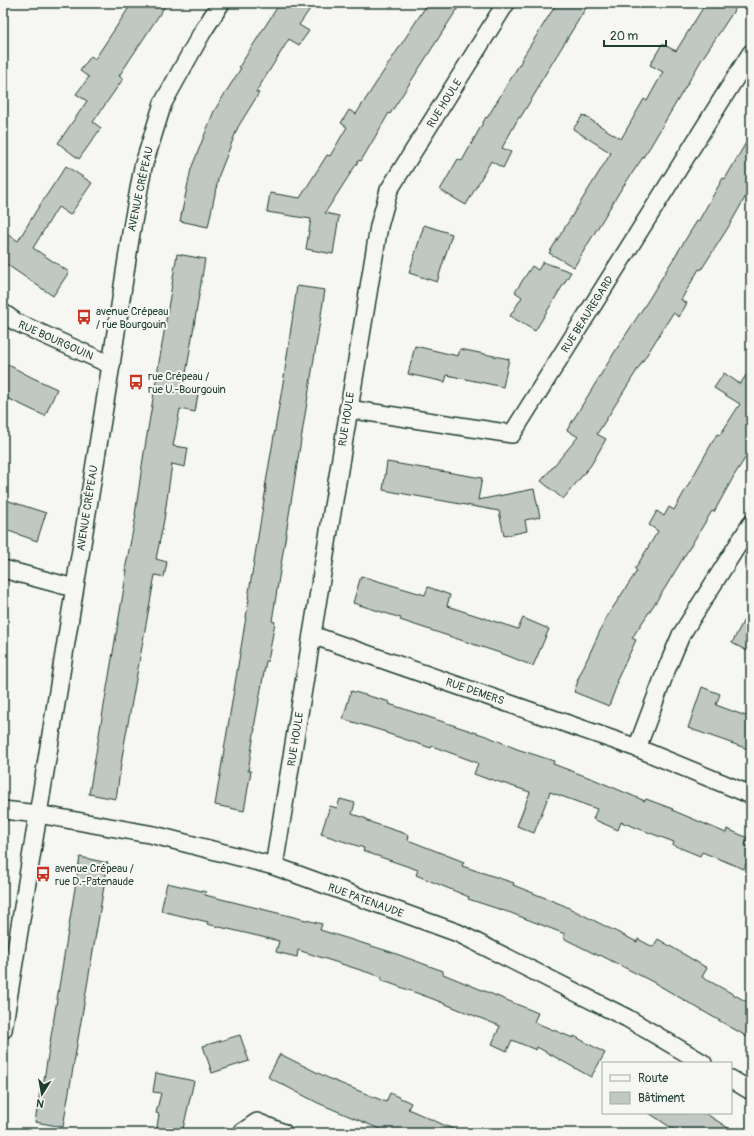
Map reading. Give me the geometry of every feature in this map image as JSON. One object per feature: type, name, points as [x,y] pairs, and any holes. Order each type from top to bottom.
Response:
[{"type":"street","name":"AVENUE CRÉPEAU","points":[[3,1030],[111,365],[130,233],[143,167],[163,103],[203,31],[221,3]]},
{"type":"street","name":"RUE HOULE","points":[[274,866],[379,226],[390,190],[506,3]]},
{"type":"street","name":"RUE BEAUREGARD","points":[[348,409],[512,434],[751,53]]},
{"type":"street","name":"RUE BOURGOUIN","points":[[3,313],[16,322],[111,365]]},
{"type":"street","points":[[637,748],[667,668],[681,636],[751,524]]},
{"type":"street","points":[[3,569],[74,588]]},
{"type":"street","name":"RUE DEMERS","points":[[312,635],[637,748],[751,795]]},
{"type":"street","name":"RUE PATENAUDE","points":[[3,810],[38,814],[154,836],[274,866],[458,933],[627,1018],[701,1062]]},
{"type":"street","points":[[732,1080],[751,1091]]},
{"type":"street","points":[[241,1133],[257,1122],[284,1133]]},
{"type":"building","points":[[132,3],[167,3],[119,76],[123,79],[93,122],[101,128],[79,159],[58,143],[87,101],[76,94],[89,77],[80,71],[91,56],[95,59]]},
{"type":"building","points":[[280,3],[314,3],[299,25],[309,31],[299,45],[289,39],[256,92],[259,93],[238,127],[219,175],[208,227],[180,221],[191,169],[214,111],[241,68],[239,67]]},
{"type":"building","points":[[428,3],[461,3],[390,114],[389,113],[361,161],[359,160],[325,213],[339,216],[333,254],[306,249],[311,219],[267,212],[270,193],[300,198],[327,155],[330,156],[347,127],[341,123],[349,110],[356,114]]},
{"type":"building","points":[[557,3],[589,3],[520,118],[519,117],[502,148],[511,152],[503,168],[491,161],[466,205],[440,190],[458,159],[462,161],[486,117],[487,118]]},
{"type":"building","points":[[706,3],[739,3],[702,59],[650,147],[620,191],[574,267],[549,253],[611,153],[573,129],[583,115],[621,139],[644,99],[647,101],[663,72],[650,65],[662,44],[676,51]]},
{"type":"building","points":[[751,134],[751,187],[729,226],[701,270],[699,269],[681,300],[687,303],[679,317],[673,313],[597,434],[606,439],[591,465],[563,499],[541,481],[578,437],[567,430],[697,221],[698,222],[723,178],[725,179]]},
{"type":"building","points":[[66,166],[92,183],[70,215],[58,207],[33,248],[69,272],[53,296],[3,262],[3,231],[18,241]]},
{"type":"building","points":[[424,225],[452,234],[437,282],[409,273]]},
{"type":"building","points":[[177,254],[205,259],[183,392],[198,394],[195,412],[180,409],[173,446],[188,448],[185,467],[172,464],[164,520],[156,559],[167,562],[164,577],[155,575],[123,751],[116,799],[89,794],[127,570],[125,570],[136,515],[143,459]]},
{"type":"building","points":[[543,262],[571,272],[535,331],[510,316],[522,297],[515,292],[532,266],[538,270]]},
{"type":"building","points":[[297,286],[325,290],[272,621],[275,622],[268,661],[266,661],[254,728],[248,771],[251,771],[244,811],[215,805],[249,599]]},
{"type":"building","points":[[415,346],[458,356],[460,349],[509,359],[503,387],[447,375],[445,382],[408,374]]},
{"type":"building","points":[[3,362],[57,389],[45,416],[3,396]]},
{"type":"building","points":[[751,368],[751,449],[714,512],[712,511],[665,588],[632,638],[636,640],[616,682],[618,682],[609,706],[574,692],[577,681],[606,618],[637,571],[635,569],[658,531],[649,525],[657,511],[664,516],[669,507],[674,510],[717,434],[720,435],[740,404],[714,388],[724,373],[740,384]]},
{"type":"building","points":[[387,462],[482,478],[478,500],[534,489],[540,517],[525,520],[527,531],[504,536],[499,511],[383,490]]},
{"type":"building","points":[[3,499],[46,513],[37,541],[3,529]]},
{"type":"building","points":[[361,576],[425,595],[428,587],[450,595],[447,606],[518,629],[523,618],[549,629],[533,666],[506,655],[400,620],[401,618],[353,603]]},
{"type":"building","points":[[751,606],[751,653],[732,643]]},
{"type":"building","points":[[702,687],[720,694],[716,705],[751,718],[751,750],[688,728]]},
{"type":"building","points":[[351,691],[390,702],[389,704],[489,737],[517,749],[554,761],[553,764],[645,801],[646,799],[673,809],[672,810],[726,833],[727,829],[748,838],[745,845],[751,847],[751,853],[744,869],[702,852],[700,856],[673,845],[674,842],[621,822],[618,830],[593,819],[597,809],[550,792],[534,833],[517,826],[530,792],[474,774],[478,763],[432,746],[431,748],[343,719]]},
{"type":"building","points":[[340,799],[355,803],[352,814],[367,819],[367,821],[409,835],[408,840],[464,862],[462,866],[514,883],[513,885],[563,905],[637,942],[638,939],[653,947],[658,939],[707,968],[702,977],[751,1004],[751,1039],[653,982],[563,938],[565,934],[511,913],[468,899],[469,897],[416,875],[418,870],[363,851],[364,848],[321,834],[330,806],[337,808]]},
{"type":"building","points":[[80,857],[108,863],[63,1127],[35,1122],[41,1085],[43,1086]]},
{"type":"building","points":[[167,883],[206,892],[205,895],[322,924],[320,930],[391,952],[443,971],[443,974],[538,1013],[534,1022],[573,1038],[574,1036],[605,1053],[591,1077],[537,1047],[536,1050],[512,1040],[507,1051],[492,1044],[500,1026],[381,980],[382,977],[298,950],[297,957],[276,952],[279,941],[207,924],[208,922],[161,911]]},
{"type":"building","points":[[240,1035],[249,1061],[212,1073],[203,1046]]},
{"type":"building","points":[[280,1054],[330,1079],[386,1102],[390,1093],[411,1103],[408,1109],[462,1133],[389,1133],[318,1103],[268,1077]]},
{"type":"building","points":[[156,1073],[194,1081],[182,1133],[156,1133],[159,1114],[156,1113],[161,1093],[153,1092]]},
{"type":"building","points":[[650,1114],[707,1114],[736,1133],[679,1133]]},
{"type":"place","name":"avenue Crépeau / rue Bourgouin","points":[[84,317]]},
{"type":"place","name":"rue Crépeau / rue U.-Bourgouin","points":[[136,382]]},
{"type":"place","name":"avenue Crépeau / rue D.-Patenaude","points":[[43,874]]}]
